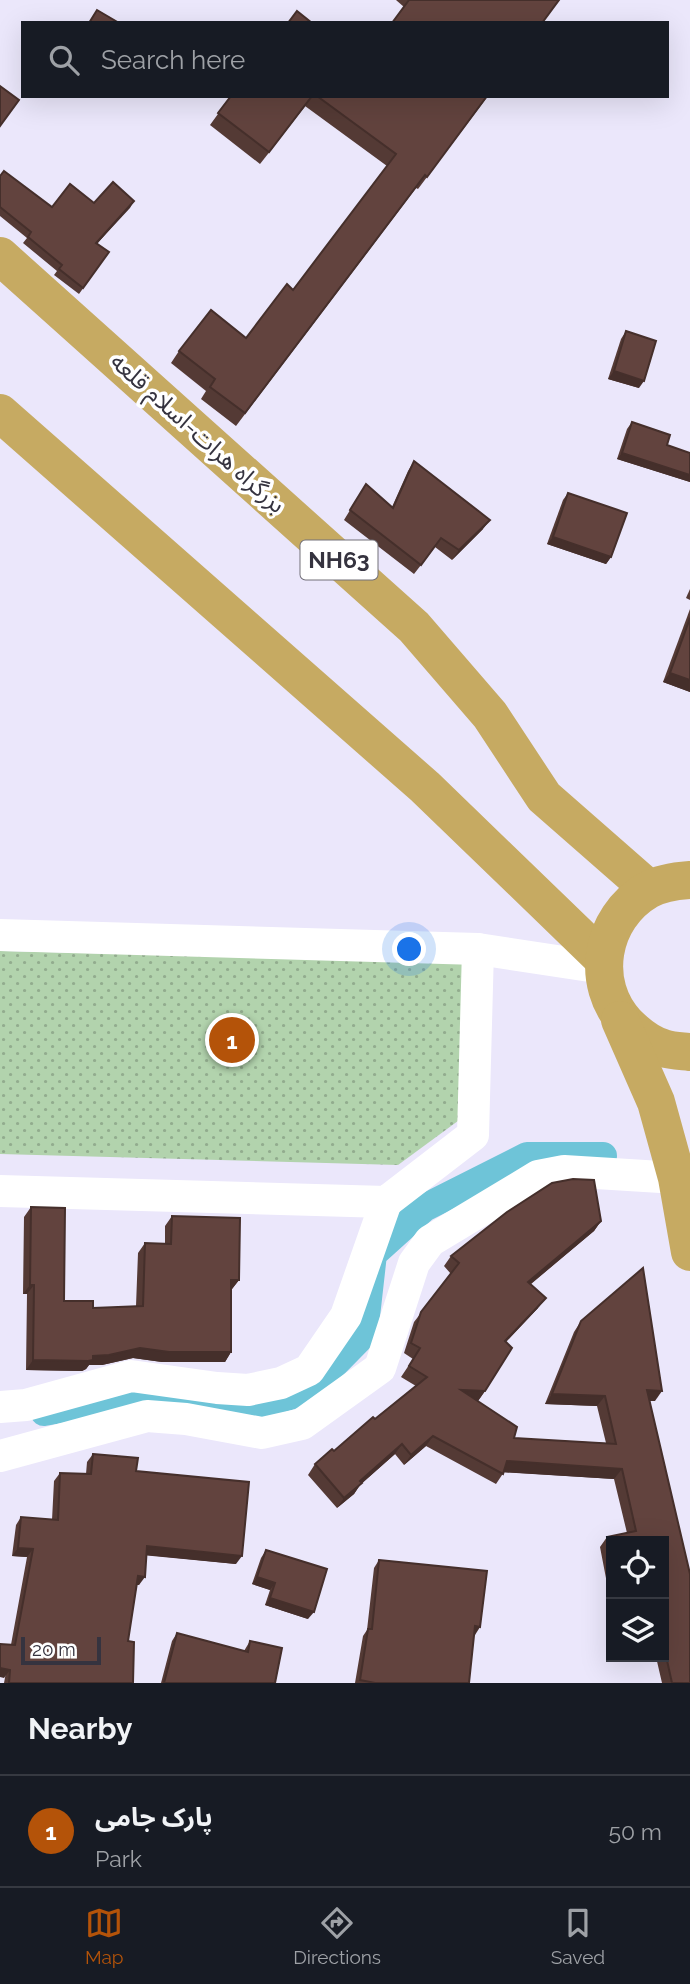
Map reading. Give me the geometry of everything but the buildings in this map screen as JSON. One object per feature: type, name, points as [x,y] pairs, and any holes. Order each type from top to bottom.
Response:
[{"type":"highway","name":"بزرگراه هرات-اسلام قلعه","points":[[0,256],[414,627],[490,715],[544,797],[649,890]]},
{"type":"highway","points":[[0,413],[425,787],[510,867],[603,964]]},
{"type":"highway","points":[[690,880],[673,881],[649,890],[626,907],[610,931],[603,964],[607,992],[656,1102],[677,1178],[690,1252]]},
{"type":"highway","points":[[618,1014],[637,1034],[662,1048],[690,1052]]},
{"type":"street","points":[[0,935],[478,949],[603,964]]},
{"type":"street","points":[[0,1408],[26,1405],[131,1376],[248,1390],[281,1383],[309,1370],[346,1316],[386,1202],[473,1135],[478,949]]},
{"type":"street","points":[[0,1456],[148,1416],[186,1419],[262,1433],[302,1424],[380,1368],[414,1263],[430,1241],[538,1177],[564,1171],[677,1178]]},
{"type":"street","points":[[0,1191],[386,1202]]},
{"type":"green space","points":[[0,951],[466,962],[462,1118],[398,1165],[0,1154]]},
{"type":"waterway","points":[[44,1412],[144,1395],[242,1411],[309,1390],[364,1334],[373,1254],[424,1208],[527,1156],[603,1156]]},
{"type":"place","name":"پارک جامی","points":[[232,1040]]}]
